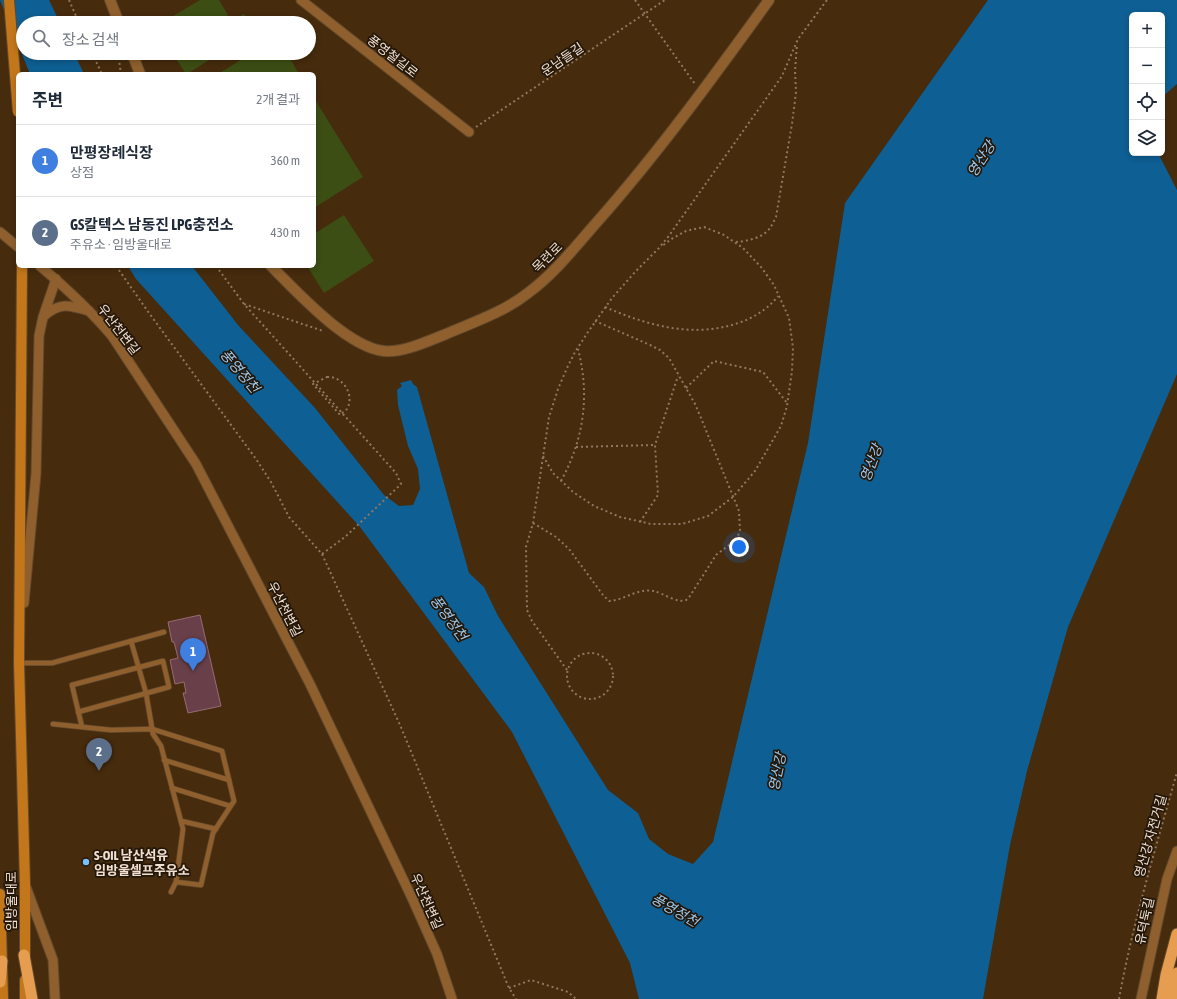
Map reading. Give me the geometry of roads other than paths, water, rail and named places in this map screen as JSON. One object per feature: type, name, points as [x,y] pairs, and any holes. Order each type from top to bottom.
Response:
[{"type":"highway","points":[[1162,999],[1166,975],[1177,934]]},
{"type":"highway","points":[[24,955],[32,999]]},
{"type":"highway","points":[[0,982],[2,961]]},
{"type":"highway","points":[[1172,999],[1177,973]]},
{"type":"main road","points":[[9,0],[16,87]]},
{"type":"main road","name":"임방울대로","points":[[22,270],[19,658],[25,884],[25,999]]},
{"type":"main road","name":"임방울대로","points":[[0,894],[3,999]]},
{"type":"street","points":[[110,0],[116,16]]},
{"type":"street","name":"풍영철길로","points":[[301,0],[468,132]]},
{"type":"street","name":"목련로","points":[[273,268],[323,317],[355,341],[368,348],[384,351],[396,351],[419,345],[481,320],[506,308],[528,293],[556,269],[628,188],[702,93],[769,0]]},
{"type":"street","points":[[135,60],[139,72]]},
{"type":"street","points":[[0,232],[16,245]]},
{"type":"street","name":"우산천변길","points":[[42,268],[89,311],[112,336],[196,464],[310,684],[402,876],[437,954],[452,999]]},
{"type":"street","points":[[19,658],[36,474],[39,336],[56,279]]},
{"type":"street","points":[[44,316],[54,308],[60,306],[78,307],[89,311]]},
{"type":"street","name":"유덕둑길","points":[[1141,999],[1167,879],[1177,851]]},
{"type":"street","points":[[25,884],[53,960],[55,999]]},
{"type":"lane","points":[[19,658],[52,663],[164,632]]},
{"type":"lane","points":[[131,641],[146,693],[153,734],[160,746],[183,829],[176,882],[171,892]]},
{"type":"lane","points":[[78,712],[169,687],[162,661],[72,685],[78,712],[82,727]]},
{"type":"lane","points":[[53,724],[111,730],[152,729],[222,751],[234,801],[213,833],[201,885],[176,882]]},
{"type":"lane","points":[[164,760],[229,780]]},
{"type":"lane","points":[[172,788],[230,806]]},
{"type":"lane","points":[[181,821],[216,829]]},
{"type":"water","points":[[0,0],[49,0],[57,16],[16,16],[16,39]]},
{"type":"water","points":[[988,0],[1177,0],[1177,84],[1165,94],[1165,12],[1129,12],[1129,156],[1160,156],[1177,190],[1177,374],[1068,627],[1027,771],[1010,845],[983,999],[639,999],[630,963],[512,732],[360,527],[136,279],[129,268],[194,268],[238,325],[315,408],[384,495],[399,506],[413,505],[420,489],[418,469],[408,446],[398,405],[397,390],[402,386],[400,383],[411,380],[417,387],[469,573],[484,587],[498,616],[608,790],[638,813],[649,839],[668,854],[693,864],[713,842],[808,443],[845,203]]},
{"type":"water","points":[[24,60],[77,60],[83,72],[29,72]]},
{"type":"place","name":"만평장례식장","points":[[193,671]]},
{"type":"place","name":"GS칼텍스 남동진 LPG충전소","points":[[99,771]]},
{"type":"place","name":"S-OIL 남산석유 임방울셀프주유소","points":[[86,862]]},
{"type":"water label","name":"영산강","points":[[981,159]]},
{"type":"water label","name":"풍영정천","points":[[240,371]]},
{"type":"water label","name":"영산강","points":[[871,463]]},
{"type":"water label","name":"풍영정천","points":[[449,618]]},
{"type":"water label","name":"영산강","points":[[777,772]]},
{"type":"water label","name":"풍영정천","points":[[675,910]]}]
